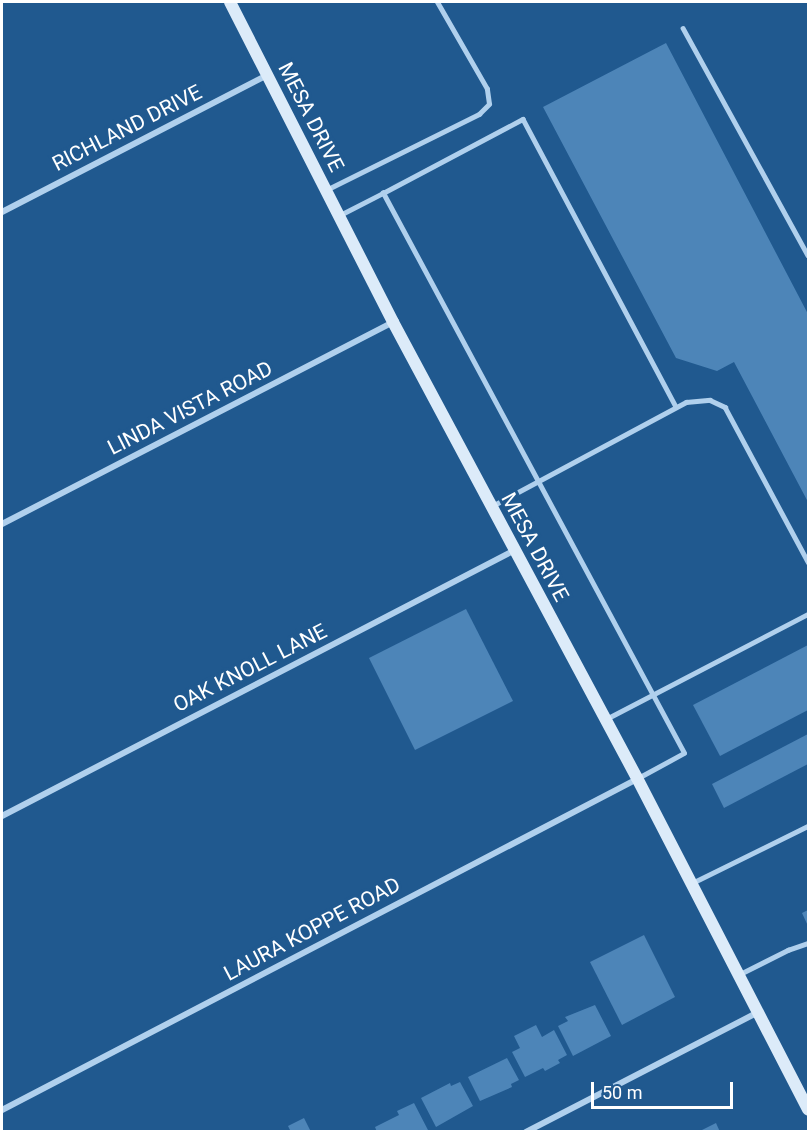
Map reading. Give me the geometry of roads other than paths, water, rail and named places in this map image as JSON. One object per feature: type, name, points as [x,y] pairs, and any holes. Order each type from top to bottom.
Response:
[{"type":"main road","name":"MESA DRIVE","points":[[230,2],[393,322],[606,719],[757,1013],[804,1089],[808,1110]]},
{"type":"street","name":"RICHLAND DRIVE","points":[[2,212],[268,75]]},
{"type":"street","name":"LINDA VISTA ROAD","points":[[2,524],[393,322]]},
{"type":"street","name":"OAK KNOLL LANE","points":[[2,816],[515,550]]},
{"type":"street","name":"LAURA KOPPE ROAD","points":[[2,1110],[637,778]]},
{"type":"street","points":[[526,1131],[757,1013]]},
{"type":"lane","points":[[326,190],[479,114],[489,104],[487,89],[437,2]]},
{"type":"lane","points":[[684,28],[808,255]]},
{"type":"lane","points":[[339,216],[523,119],[676,407]]},
{"type":"lane","points":[[383,193],[684,753],[637,778]]},
{"type":"lane","points":[[492,506],[686,402],[710,400],[725,407],[808,562]]},
{"type":"lane","points":[[606,719],[808,614]]},
{"type":"lane","points":[[691,884],[808,826]]},
{"type":"lane","points":[[737,975],[788,950],[808,943]]}]
